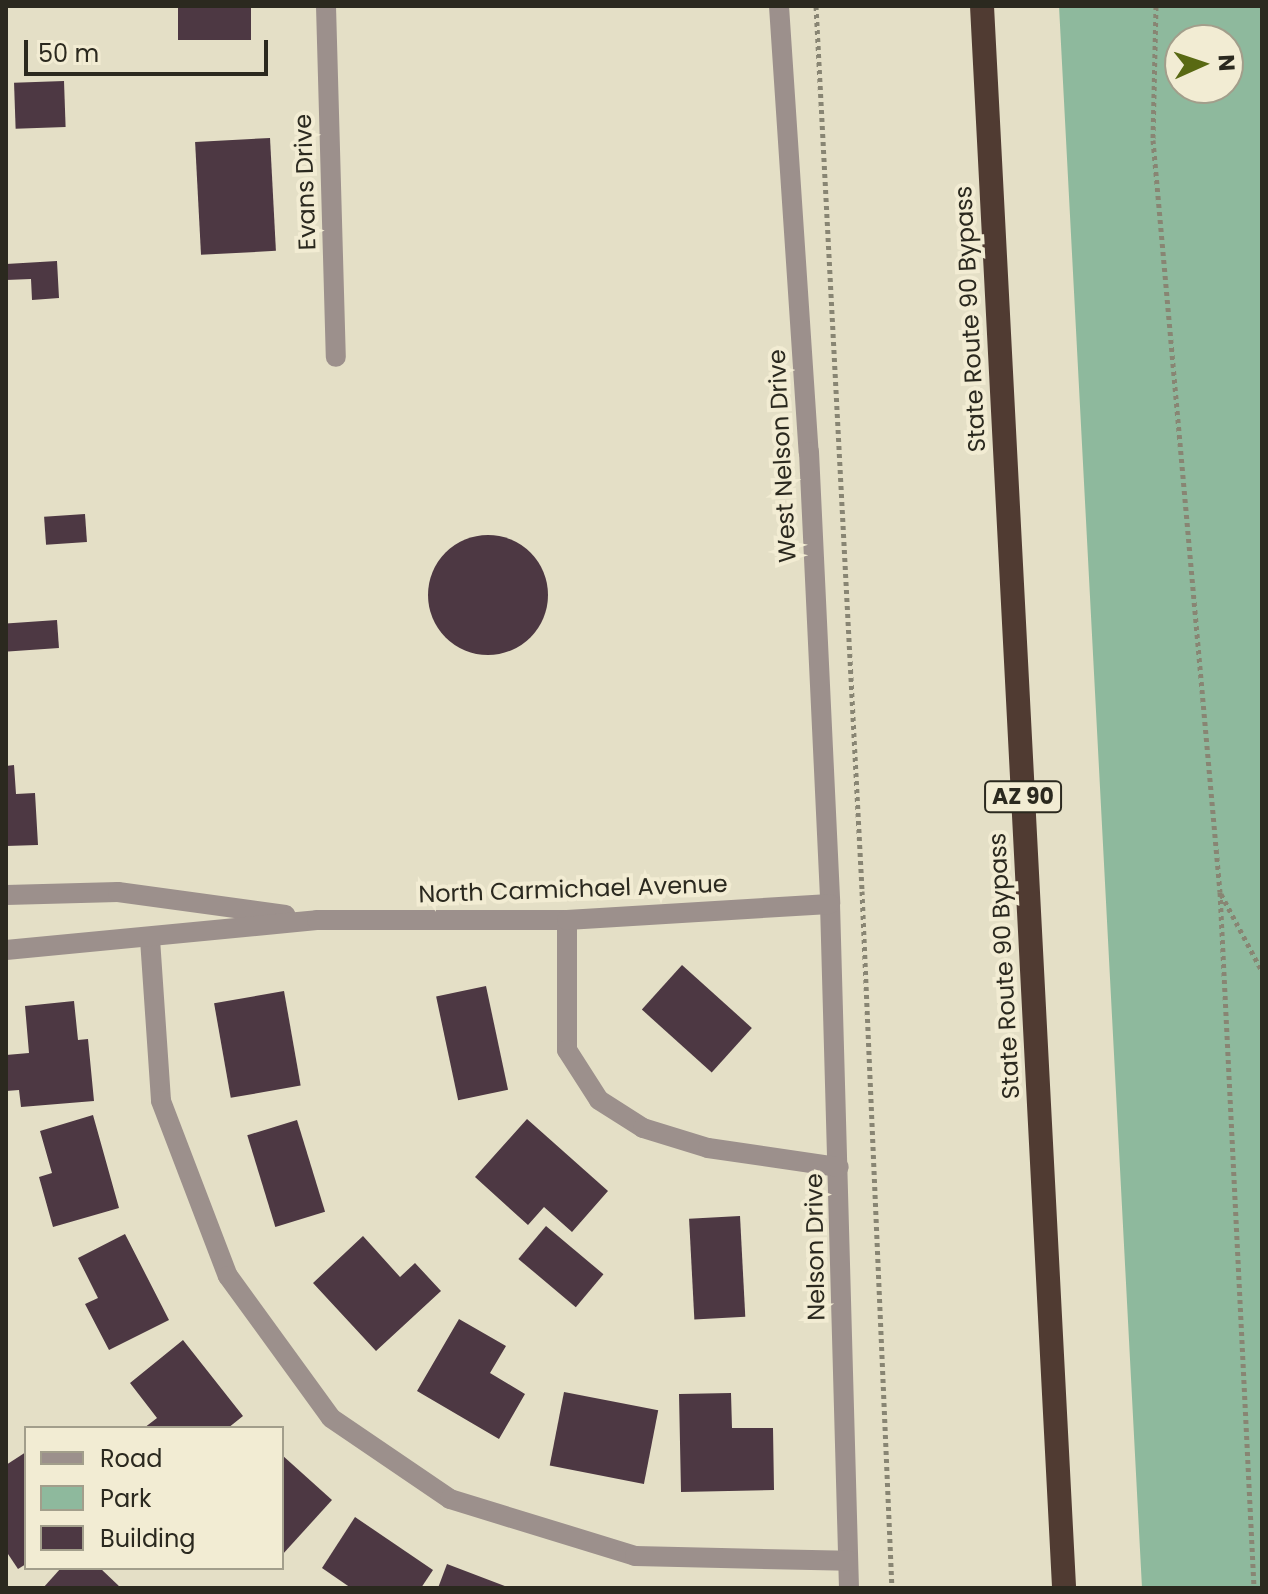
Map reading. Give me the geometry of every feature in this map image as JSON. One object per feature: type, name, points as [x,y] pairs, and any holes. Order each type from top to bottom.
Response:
[{"type":"highway","name":"State Route 90 Bypass","points":[[982,6],[1064,1588]]},
{"type":"street","name":"Evans Drive","points":[[326,6],[336,357]]},
{"type":"street","name":"West Nelson Drive","points":[[779,6],[809,452],[830,904]]},
{"type":"street","name":"North Carmichael Avenue","points":[[6,895],[118,892],[317,920]]},
{"type":"street","name":"North Carmichael Avenue","points":[[6,950],[150,939],[317,920],[567,920],[830,904]]},
{"type":"street","name":"Nelson Drive","points":[[830,904],[849,1588]]},
{"type":"street","points":[[567,920],[567,1050],[599,1100],[643,1128],[708,1148],[839,1167]]},
{"type":"street","points":[[150,939],[161,1101],[228,1276],[331,1418],[450,1499],[635,1556],[848,1561]]},
{"type":"path","points":[[816,6],[862,891],[892,1588]]},
{"type":"path","points":[[1156,6],[1153,140],[1220,892],[1254,1588]]},
{"type":"path","points":[[1220,892],[1262,971]]},
{"type":"green space","points":[[1059,6],[1262,6],[1262,1588],[1142,1588]]},
{"type":"building","points":[[178,6],[251,6],[251,40],[178,40]]},
{"type":"building","points":[[64,81],[66,127],[16,129],[14,83]]},
{"type":"building","points":[[270,138],[276,251],[201,255],[195,142]]},
{"type":"building","points":[[57,261],[59,298],[32,300],[31,279],[6,280],[6,264]]},
{"type":"building","points":[[85,514],[87,542],[46,545],[44,517]]},
{"type":"building","points":[[488,535],[511,539],[531,552],[544,572],[548,595],[544,618],[531,638],[511,651],[488,655],[465,651],[445,638],[432,618],[428,595],[432,572],[445,552],[465,539]]},
{"type":"building","points":[[57,620],[59,648],[8,651],[6,624]]},
{"type":"building","points":[[14,765],[16,794],[35,793],[38,845],[6,846],[6,766]]},
{"type":"building","points":[[682,965],[752,1028],[712,1072],[642,1010]]},
{"type":"building","points":[[486,986],[508,1090],[458,1100],[436,997]]},
{"type":"building","points":[[284,991],[301,1086],[231,1098],[214,1003]]},
{"type":"building","points":[[74,1001],[78,1040],[88,1039],[94,1101],[21,1107],[19,1090],[6,1091],[6,1055],[29,1053],[25,1006]]},
{"type":"building","points":[[93,1115],[119,1208],[53,1227],[39,1177],[52,1173],[40,1131]]},
{"type":"building","points":[[527,1119],[608,1191],[572,1232],[544,1207],[528,1225],[475,1177]]},
{"type":"building","points":[[297,1120],[325,1212],[275,1227],[247,1135]]},
{"type":"building","points":[[740,1216],[745,1317],[694,1320],[689,1219]]},
{"type":"building","points":[[546,1226],[603,1274],[576,1307],[518,1259]]},
{"type":"building","points":[[125,1234],[169,1320],[109,1350],[85,1304],[98,1298],[78,1258]]},
{"type":"building","points":[[363,1236],[400,1277],[415,1263],[441,1291],[376,1351],[313,1283]]},
{"type":"building","points":[[459,1319],[506,1346],[490,1373],[525,1394],[499,1439],[417,1391]]},
{"type":"building","points":[[183,1340],[243,1416],[230,1426],[147,1426],[157,1418],[130,1383]]},
{"type":"building","points":[[564,1392],[658,1410],[644,1484],[550,1466]]},
{"type":"building","points":[[731,1393],[732,1428],[773,1428],[774,1490],[681,1492],[679,1394]]},
{"type":"building","points":[[24,1453],[24,1565],[18,1569],[6,1551],[6,1465]]},
{"type":"building","points":[[284,1457],[332,1500],[284,1553]]},
{"type":"building","points":[[355,1517],[433,1570],[421,1588],[351,1588],[322,1568]]},
{"type":"building","points":[[447,1564],[510,1588],[438,1588]]},
{"type":"building","points":[[59,1570],[102,1570],[121,1588],[43,1588]]}]
